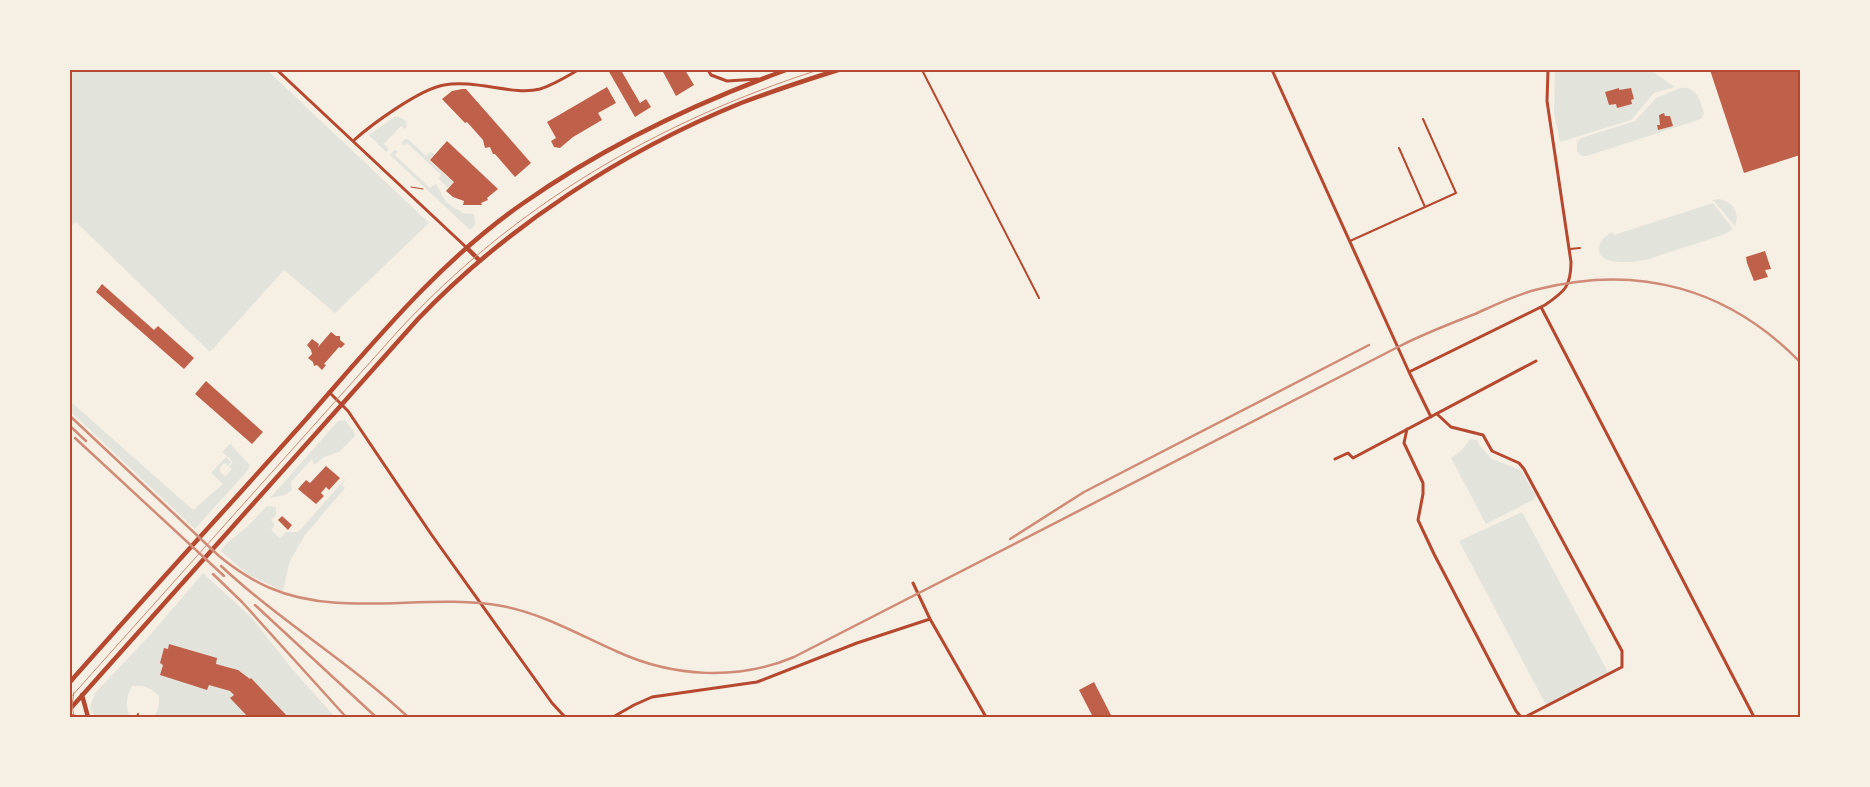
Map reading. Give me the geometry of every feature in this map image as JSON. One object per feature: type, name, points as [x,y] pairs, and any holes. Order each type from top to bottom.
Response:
[{"type":"main road","points":[[70,682],[404,309],[468,248],[521,204],[609,150],[677,114],[786,70]]},
{"type":"main road","points":[[70,709],[342,403],[430,307],[480,261],[568,194],[642,150],[742,103],[838,70]]},
{"type":"main road","points":[[468,248],[480,261]]},
{"type":"main road","points":[[82,695],[88,717]]},
{"type":"main road","points":[[70,716],[76,717]]},
{"type":"street","points":[[277,70],[468,248]]},
{"type":"street","points":[[353,141],[363,132],[421,94],[436,87],[455,83],[539,89],[578,70]]},
{"type":"street","points":[[708,70],[711,75],[727,81],[759,80]]},
{"type":"street","points":[[1272,70],[1431,417]]},
{"type":"street","points":[[1409,372],[1541,307],[1558,296],[1569,283],[1571,262],[1546,101],[1548,70]]},
{"type":"street","points":[[1541,307],[1754,717]]},
{"type":"street","points":[[1335,459],[1348,453],[1353,458],[1536,361]]},
{"type":"street","points":[[330,392],[342,403],[431,534],[552,703],[565,717]]},
{"type":"street","points":[[1437,414],[1451,427],[1483,435],[1492,451],[1519,463],[1524,469],[1622,651],[1622,667],[1525,717]]},
{"type":"street","points":[[1407,430],[1404,443],[1423,483],[1418,520],[1476,636],[1520,717]]},
{"type":"street","points":[[913,583],[930,618],[986,717]]},
{"type":"street","points":[[613,717],[652,697],[757,682],[857,643],[930,618]]},
{"type":"lane","points":[[922,70],[1039,298]]},
{"type":"lane","points":[[1350,241],[1456,193],[1423,120]]},
{"type":"lane","points":[[1399,148],[1425,207]]},
{"type":"lane","points":[[1568,249],[1580,248]]},
{"type":"path","points":[[409,187],[423,189]]},
{"type":"shaded area","points":[[70,70],[267,70],[429,223],[335,313],[284,270],[210,352],[76,222],[70,227]]},
{"type":"shaded area","points":[[1555,70],[1651,70],[1675,87],[1654,93],[1631,120],[1560,142],[1554,113]]},
{"type":"shaded area","points":[[1680,88],[1690,89],[1697,95],[1704,113],[1701,119],[1587,156],[1582,156],[1577,151],[1577,142],[1581,138],[1635,121],[1656,98]]},
{"type":"shaded area","points":[[396,116],[405,120],[407,126],[405,129],[401,126],[384,144],[389,149],[386,152],[369,135]]},
{"type":"shaded area","points":[[408,139],[426,156],[431,152],[434,154],[429,160],[453,182],[448,188],[439,179],[441,175],[407,143],[403,146],[402,142]]},
{"type":"shaded area","points":[[394,150],[398,151],[395,155],[430,188],[436,184],[445,200],[451,206],[462,213],[474,214],[474,227],[470,230],[390,155]]},
{"type":"shaded area","points":[[1713,200],[1724,200],[1734,208],[1737,216],[1735,226]]},
{"type":"shaded area","points":[[1713,203],[1733,229],[1725,234],[1642,260],[1615,262],[1608,260],[1600,254],[1599,246],[1601,241],[1608,234],[1613,232],[1614,235]]},
{"type":"shaded area","points":[[70,401],[193,510],[223,484],[211,473],[226,457],[231,462],[228,466],[224,463],[220,468],[220,472],[225,476],[232,469],[229,467],[233,462],[222,452],[230,444],[250,465],[248,470],[195,529],[70,411]]},
{"type":"shaded area","points":[[345,420],[355,436],[339,452],[324,457],[314,465],[312,459],[291,482],[292,490],[285,495],[270,498],[338,421]]},
{"type":"shaded area","points":[[1470,439],[1477,440],[1492,459],[1521,470],[1536,496],[1533,500],[1486,524],[1451,458],[1461,451]]},
{"type":"shaded area","points":[[346,478],[342,485],[345,488],[305,535],[289,563],[283,591],[247,574],[221,551],[227,543],[246,528],[267,506],[276,507],[276,515],[271,520],[275,525],[271,530],[280,538],[286,532],[297,532]]},
{"type":"shaded area","points":[[1522,512],[1609,674],[1546,705],[1459,541]]},
{"type":"shaded area","points":[[203,573],[251,617],[293,670],[335,717],[151,717],[157,711],[159,696],[147,688],[132,686],[127,697],[127,709],[130,717],[95,717],[90,707],[95,693],[151,634]]},
{"type":"building","points":[[608,70],[625,70],[622,72],[640,103],[646,99],[651,107],[635,117]]},
{"type":"building","points":[[662,70],[685,70],[694,85],[676,96]]},
{"type":"building","points":[[1710,70],[1800,70],[1800,155],[1744,173]]},
{"type":"building","points":[[607,87],[616,103],[598,113],[602,120],[573,137],[560,148],[554,147],[551,141],[556,138],[547,122]]},
{"type":"building","points":[[1619,88],[1619,90],[1631,88],[1634,99],[1631,100],[1632,104],[1617,108],[1616,104],[1609,105],[1605,92]]},
{"type":"building","points":[[466,89],[531,163],[515,177],[493,154],[490,147],[485,148],[483,140],[467,122],[465,123],[442,99],[452,91]]},
{"type":"building","points":[[1664,113],[1665,116],[1670,116],[1673,126],[1658,130],[1657,125],[1660,125],[1659,115]]},
{"type":"building","points":[[447,141],[498,189],[487,198],[488,200],[481,203],[482,205],[463,205],[464,201],[453,197],[446,191],[454,182],[430,160]]},
{"type":"building","points":[[1765,251],[1771,269],[1765,270],[1768,277],[1754,281],[1746,257]]},
{"type":"building","points":[[102,284],[154,330],[158,326],[194,358],[184,369],[96,292]]},
{"type":"building","points":[[331,332],[336,336],[340,336],[340,340],[345,344],[341,348],[339,347],[324,364],[326,365],[322,370],[317,365],[314,366],[313,362],[308,358],[312,354],[307,345],[312,339],[319,344],[318,347]]},
{"type":"building","points":[[206,381],[263,432],[252,444],[195,394]]},
{"type":"building","points":[[326,466],[340,478],[329,490],[326,487],[321,493],[324,496],[316,504],[298,489],[306,480],[310,483]]},
{"type":"building","points":[[282,516],[292,525],[288,530],[278,520]]},
{"type":"building","points":[[169,644],[217,658],[216,664],[238,670],[251,678],[288,717],[248,717],[230,698],[234,695],[230,691],[209,685],[207,690],[160,675],[163,665],[160,663],[164,648],[168,649]]},
{"type":"building","points":[[1094,682],[1112,717],[1093,717],[1079,690]]},
{"type":"tram line","points":[[70,698],[399,330],[444,285],[491,244],[540,207],[592,173],[645,142],[701,115],[759,91],[818,70]]},
{"type":"tram line","points":[[74,692],[72,705],[74,717]]},
{"type":"railway","points":[[70,416],[219,556],[243,574],[270,588],[298,597],[326,602],[355,604],[473,602],[502,606],[532,614],[618,652],[661,667],[683,671],[728,673],[773,665],[794,657],[1407,342],[1531,291],[1576,282],[1611,279],[1646,282],[1680,288],[1712,300],[1743,316],[1772,337],[1800,362]]},
{"type":"railway","points":[[1010,539],[1084,492],[1369,345]]},
{"type":"railway","points":[[70,426],[86,441]]},
{"type":"railway","points":[[75,438],[224,576]]},
{"type":"railway","points":[[221,566],[408,717]]},
{"type":"railway","points":[[213,574],[242,602],[346,717]]},
{"type":"railway","points":[[255,605],[376,717]]}]
